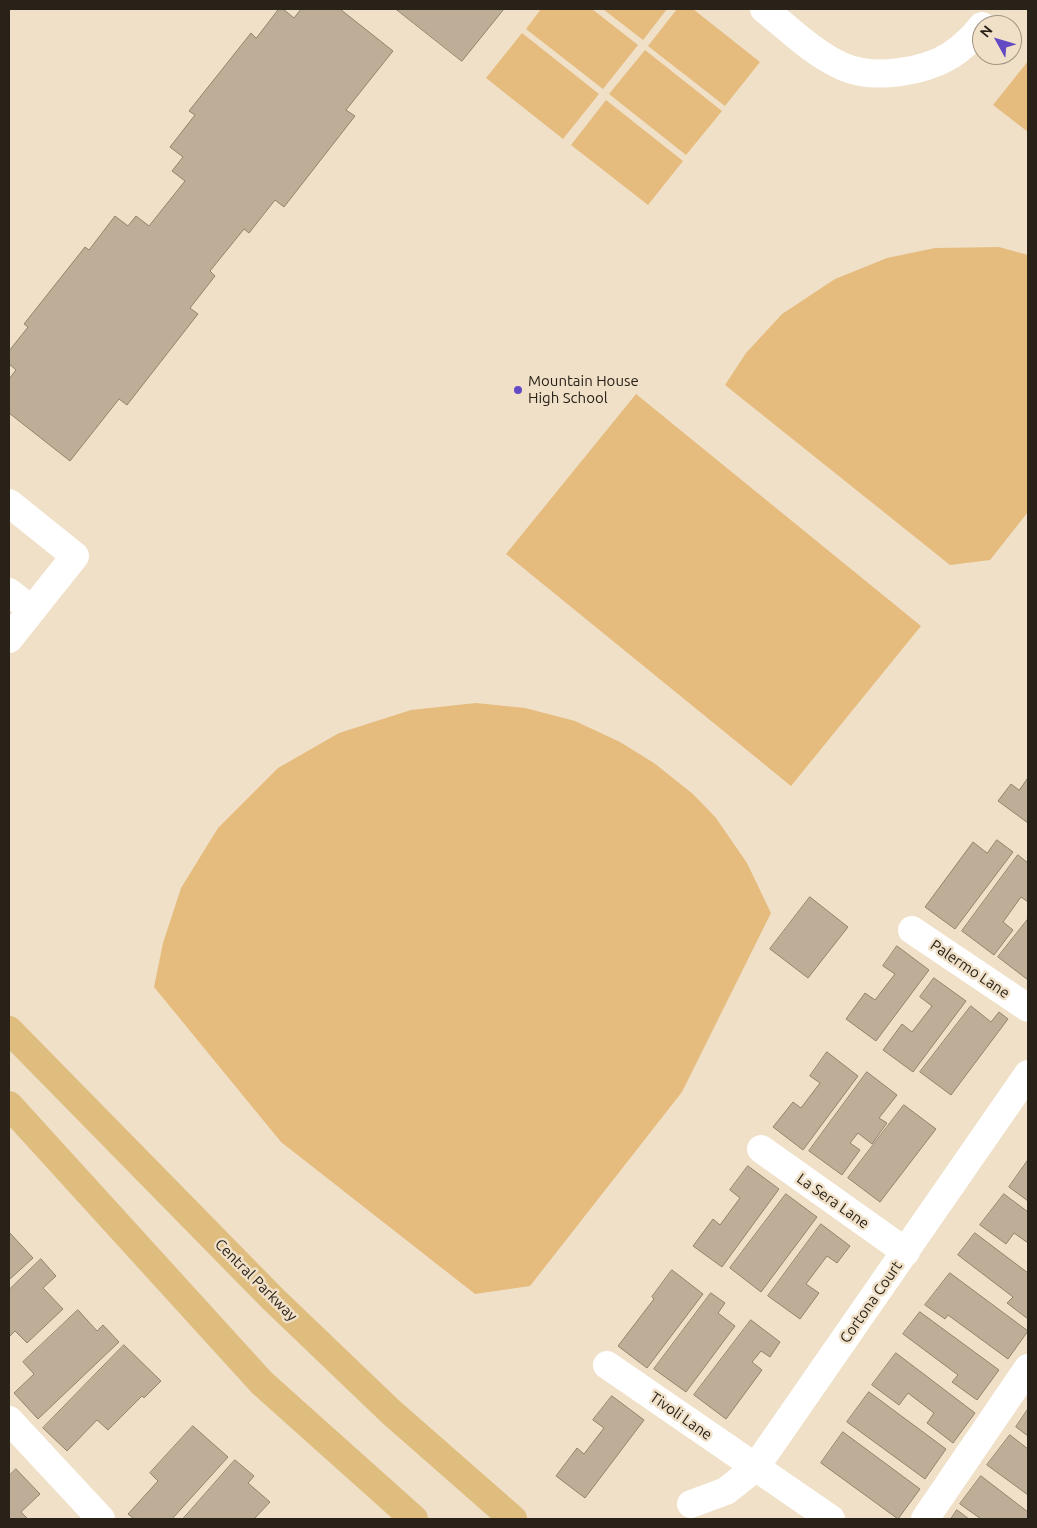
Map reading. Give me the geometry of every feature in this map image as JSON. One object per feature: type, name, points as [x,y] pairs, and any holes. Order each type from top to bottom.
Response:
[{"type":"main road","name":"Central Parkway","points":[[9,1030],[280,1305],[391,1412],[513,1519]]},
{"type":"main road","points":[[9,1105],[262,1383],[414,1519]]},
{"type":"street","points":[[764,9],[824,56],[846,68],[872,73],[902,72],[927,65],[950,55],[972,39]]},
{"type":"street","points":[[9,503],[75,556],[9,639]]},
{"type":"street","points":[[9,592],[32,610]]},
{"type":"street","name":"Palermo Lane","points":[[912,930],[1028,1008]]},
{"type":"street","name":"Cortona Court","points":[[691,1504],[726,1490],[755,1468],[1028,1074]]},
{"type":"street","name":"La Sera Lane","points":[[761,1150],[906,1252]]},
{"type":"street","name":"Tivoli Lane","points":[[607,1365],[831,1519]]},
{"type":"street","points":[[925,1519],[1028,1368]]},
{"type":"street","points":[[9,1420],[98,1518]]},
{"type":"shaded area","points":[[541,9],[592,9],[638,45],[603,89],[526,29]]},
{"type":"shaded area","points":[[603,9],[667,9],[643,40]]},
{"type":"shaded area","points":[[677,9],[693,9],[760,62],[725,106],[648,46]]},
{"type":"shaded area","points":[[522,33],[599,94],[563,139],[486,78]]},
{"type":"shaded area","points":[[645,50],[722,111],[686,155],[609,94]]},
{"type":"shaded area","points":[[1028,61],[1028,132],[993,105]]},
{"type":"shaded area","points":[[606,100],[683,161],[648,205],[571,145]]},
{"type":"shaded area","points":[[999,247],[1028,255],[1028,512],[990,560],[950,565],[725,385],[746,353],[782,314],[835,279],[887,258],[935,248]]},
{"type":"shaded area","points":[[636,394],[921,626],[791,786],[506,554]]},
{"type":"shaded area","points":[[476,703],[525,708],[575,721],[620,742],[654,763],[693,794],[716,818],[747,863],[771,913],[682,1092],[530,1286],[475,1294],[281,1142],[154,987],[163,943],[181,888],[218,828],[278,768],[339,733],[411,710]]},
{"type":"building","points":[[279,9],[283,9],[294,18],[301,9],[340,9],[393,51],[346,110],[355,116],[284,207],[275,200],[249,233],[244,229],[210,271],[215,276],[190,308],[198,314],[127,405],[119,399],[70,461],[9,413],[9,379],[16,370],[9,364],[9,351],[28,327],[24,324],[85,247],[89,250],[115,216],[128,226],[136,216],[149,226],[185,181],[172,171],[183,157],[170,147],[195,115],[189,111],[251,33],[256,38]]},
{"type":"building","points":[[396,9],[504,9],[462,61]]},
{"type":"building","points":[[1028,778],[1028,823],[998,801],[1011,784],[1019,790]]},
{"type":"building","points":[[997,840],[1013,852],[955,929],[925,907],[973,842],[987,853]]},
{"type":"building","points":[[1018,855],[1028,863],[1028,902],[1021,897],[1003,922],[1013,930],[994,955],[962,931]]},
{"type":"building","points":[[810,897],[848,927],[808,978],[770,949]]},
{"type":"building","points":[[1028,919],[1028,980],[998,957]]},
{"type":"building","points":[[897,946],[929,970],[876,1041],[846,1019],[865,993],[875,1000],[895,974],[883,966]]},
{"type":"building","points":[[934,978],[966,1001],[913,1072],[883,1050],[902,1024],[912,1032],[932,1006],[920,997]]},
{"type":"building","points":[[971,1006],[991,1022],[999,1012],[1008,1019],[951,1095],[920,1072]]},
{"type":"building","points":[[827,1052],[858,1076],[803,1150],[773,1127],[793,1102],[801,1108],[820,1083],[810,1076]]},
{"type":"building","points":[[867,1072],[897,1095],[879,1118],[887,1123],[872,1144],[858,1133],[850,1143],[860,1150],[842,1175],[809,1151]]},
{"type":"building","points":[[904,1105],[936,1129],[880,1202],[848,1178]]},
{"type":"building","points":[[1028,1160],[1028,1201],[1009,1187]]},
{"type":"building","points":[[748,1166],[779,1189],[722,1267],[693,1246],[713,1219],[720,1225],[740,1198],[730,1190]]},
{"type":"building","points":[[786,1194],[817,1217],[761,1292],[730,1268]]},
{"type":"building","points":[[1004,1194],[1028,1212],[1028,1243],[1014,1233],[1006,1244],[980,1225]]},
{"type":"building","points":[[821,1224],[850,1246],[837,1263],[827,1256],[806,1284],[819,1293],[800,1319],[768,1296]]},
{"type":"building","points":[[9,1232],[33,1258],[9,1280]]},
{"type":"building","points":[[975,1233],[1028,1273],[1028,1319],[1007,1303],[1013,1297],[958,1255]]},
{"type":"building","points":[[41,1259],[56,1276],[43,1288],[63,1309],[27,1343],[15,1331],[9,1337],[9,1290]]},
{"type":"building","points":[[672,1270],[703,1294],[647,1368],[618,1346],[654,1299],[652,1297]]},
{"type":"building","points":[[950,1273],[1028,1331],[1008,1359],[948,1315],[945,1319],[925,1305]]},
{"type":"building","points":[[711,1293],[725,1303],[718,1313],[735,1326],[686,1392],[654,1369]]},
{"type":"building","points":[[78,1310],[97,1331],[103,1325],[119,1342],[38,1419],[14,1393],[34,1374],[23,1362]]},
{"type":"building","points":[[920,1312],[999,1370],[977,1400],[952,1382],[958,1375],[903,1334]]},
{"type":"building","points":[[751,1320],[780,1342],[770,1357],[761,1351],[752,1362],[762,1370],[726,1419],[694,1395]]},
{"type":"building","points":[[124,1345],[161,1381],[144,1398],[142,1396],[108,1430],[97,1420],[67,1451],[43,1428]]},
{"type":"building","points":[[896,1353],[975,1413],[953,1443],[927,1423],[934,1413],[908,1393],[899,1405],[872,1385]]},
{"type":"building","points":[[869,1392],[946,1449],[925,1479],[847,1422]]},
{"type":"building","points":[[612,1396],[644,1420],[585,1498],[556,1476],[577,1448],[584,1454],[604,1428],[593,1420]]},
{"type":"building","points":[[1028,1409],[1028,1436],[1016,1427]]},
{"type":"building","points":[[193,1426],[228,1457],[172,1519],[134,1519],[128,1514],[158,1481],[150,1473]]},
{"type":"building","points":[[843,1432],[920,1489],[898,1519],[821,1463]]},
{"type":"building","points":[[1010,1435],[1028,1449],[1028,1495],[987,1465]]},
{"type":"building","points":[[235,1460],[254,1476],[248,1483],[270,1502],[254,1519],[183,1519]]},
{"type":"building","points":[[16,1469],[40,1494],[21,1512],[28,1519],[9,1519],[9,1476]]},
{"type":"building","points":[[981,1476],[1028,1512],[1028,1519],[981,1519],[960,1504]]},
{"type":"building","points":[[957,1510],[969,1519],[951,1519]]},
{"type":"place","name":"Mountain House High School","points":[[518,390]]}]
